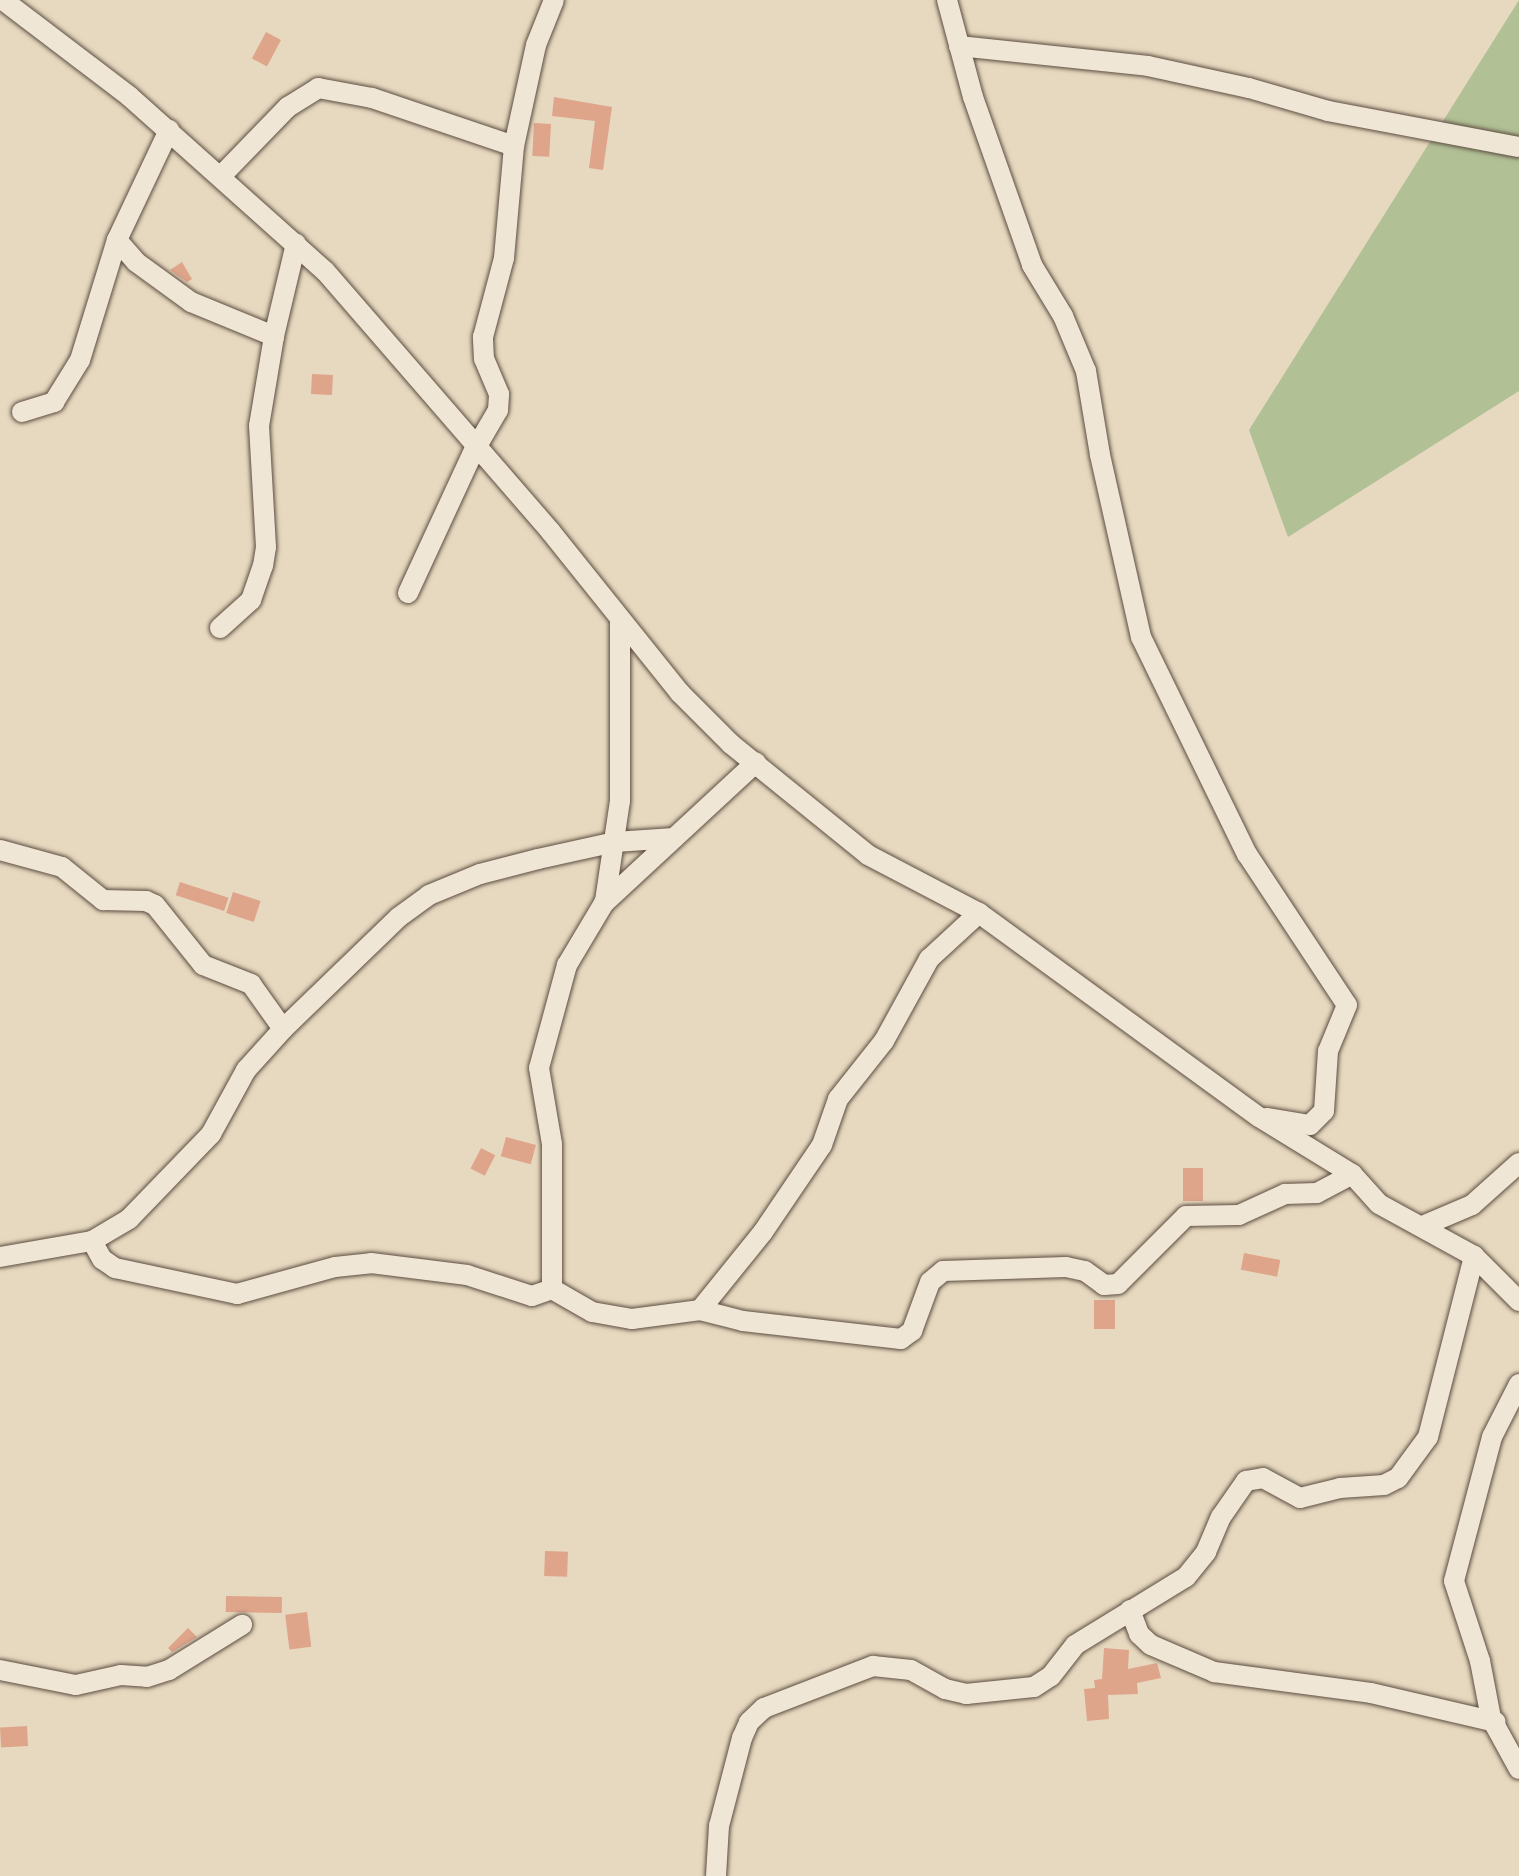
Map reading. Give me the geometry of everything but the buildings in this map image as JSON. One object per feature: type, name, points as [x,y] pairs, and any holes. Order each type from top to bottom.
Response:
[{"type":"street","points":[[3,0],[169,130],[326,271],[477,445],[680,694],[756,762],[868,855],[979,913],[1258,1117],[1352,1174],[1379,1204],[1425,1225],[1474,1256],[1519,1301]]},
{"type":"street","points":[[408,593],[477,445],[498,410],[499,394],[484,360],[483,337],[504,258],[514,146],[536,45],[554,0]]},
{"type":"street","points":[[947,0],[1032,265],[1078,346],[1086,371],[1140,637],[1247,854],[1347,1005],[1328,1050],[1321,1116],[1310,1125],[1258,1117]]},
{"type":"street","points":[[959,46],[1148,66],[1249,88],[1328,112],[1519,146]]},
{"type":"street","points":[[222,175],[288,107],[318,88],[372,98],[514,146]]},
{"type":"street","points":[[22,412],[42,408],[65,388],[94,322],[117,240],[169,130]]},
{"type":"street","points":[[117,240],[136,262],[191,302],[274,336]]},
{"type":"street","points":[[220,628],[251,600],[263,566],[266,536],[259,426],[274,336],[296,244]]},
{"type":"street","points":[[604,903],[620,800],[620,620]]},
{"type":"street","points":[[552,1289],[552,1144],[539,1068],[567,965],[604,903],[756,762]]},
{"type":"street","points":[[0,1257],[92,1241],[129,1219],[211,1134],[246,1070],[283,1029],[399,917],[429,895],[480,874],[615,842],[674,838]]},
{"type":"street","points":[[0,850],[62,867],[102,900],[146,900],[203,965],[251,984],[283,1029]]},
{"type":"street","points":[[700,1310],[762,1232],[822,1145],[838,1099],[884,1041],[929,959],[979,913]]},
{"type":"street","points":[[1425,1225],[1472,1204],[1519,1163]]},
{"type":"street","points":[[92,1241],[102,1259],[115,1268],[237,1294],[354,1263],[454,1272],[532,1296],[552,1289],[592,1312],[632,1318],[700,1310],[743,1321],[901,1339],[912,1331],[930,1282],[943,1272],[1066,1266],[1085,1272],[1104,1285],[1118,1284],[1144,1262],[1175,1222],[1186,1216],[1239,1216],[1276,1196],[1318,1193],[1352,1174]]},
{"type":"street","points":[[716,1876],[720,1826],[742,1738],[749,1722],[764,1708],[873,1666],[911,1670],[966,1694],[1025,1689],[1047,1680],[1075,1645],[1160,1595],[1196,1567],[1228,1505],[1252,1478],[1263,1478],[1300,1498],[1340,1488],[1384,1485],[1398,1478],[1428,1437],[1474,1256]]},
{"type":"street","points":[[1519,1384],[1492,1437],[1454,1581],[1480,1661],[1491,1718],[1519,1769]]},
{"type":"street","points":[[1130,1610],[1139,1634],[1151,1645],[1214,1672],[1371,1693],[1496,1722]]},
{"type":"street","points":[[0,1670],[76,1685],[121,1675],[147,1677],[168,1670],[242,1625]]},
{"type":"green space","points":[[1519,0],[1519,391],[1288,537],[1249,430]]}]
